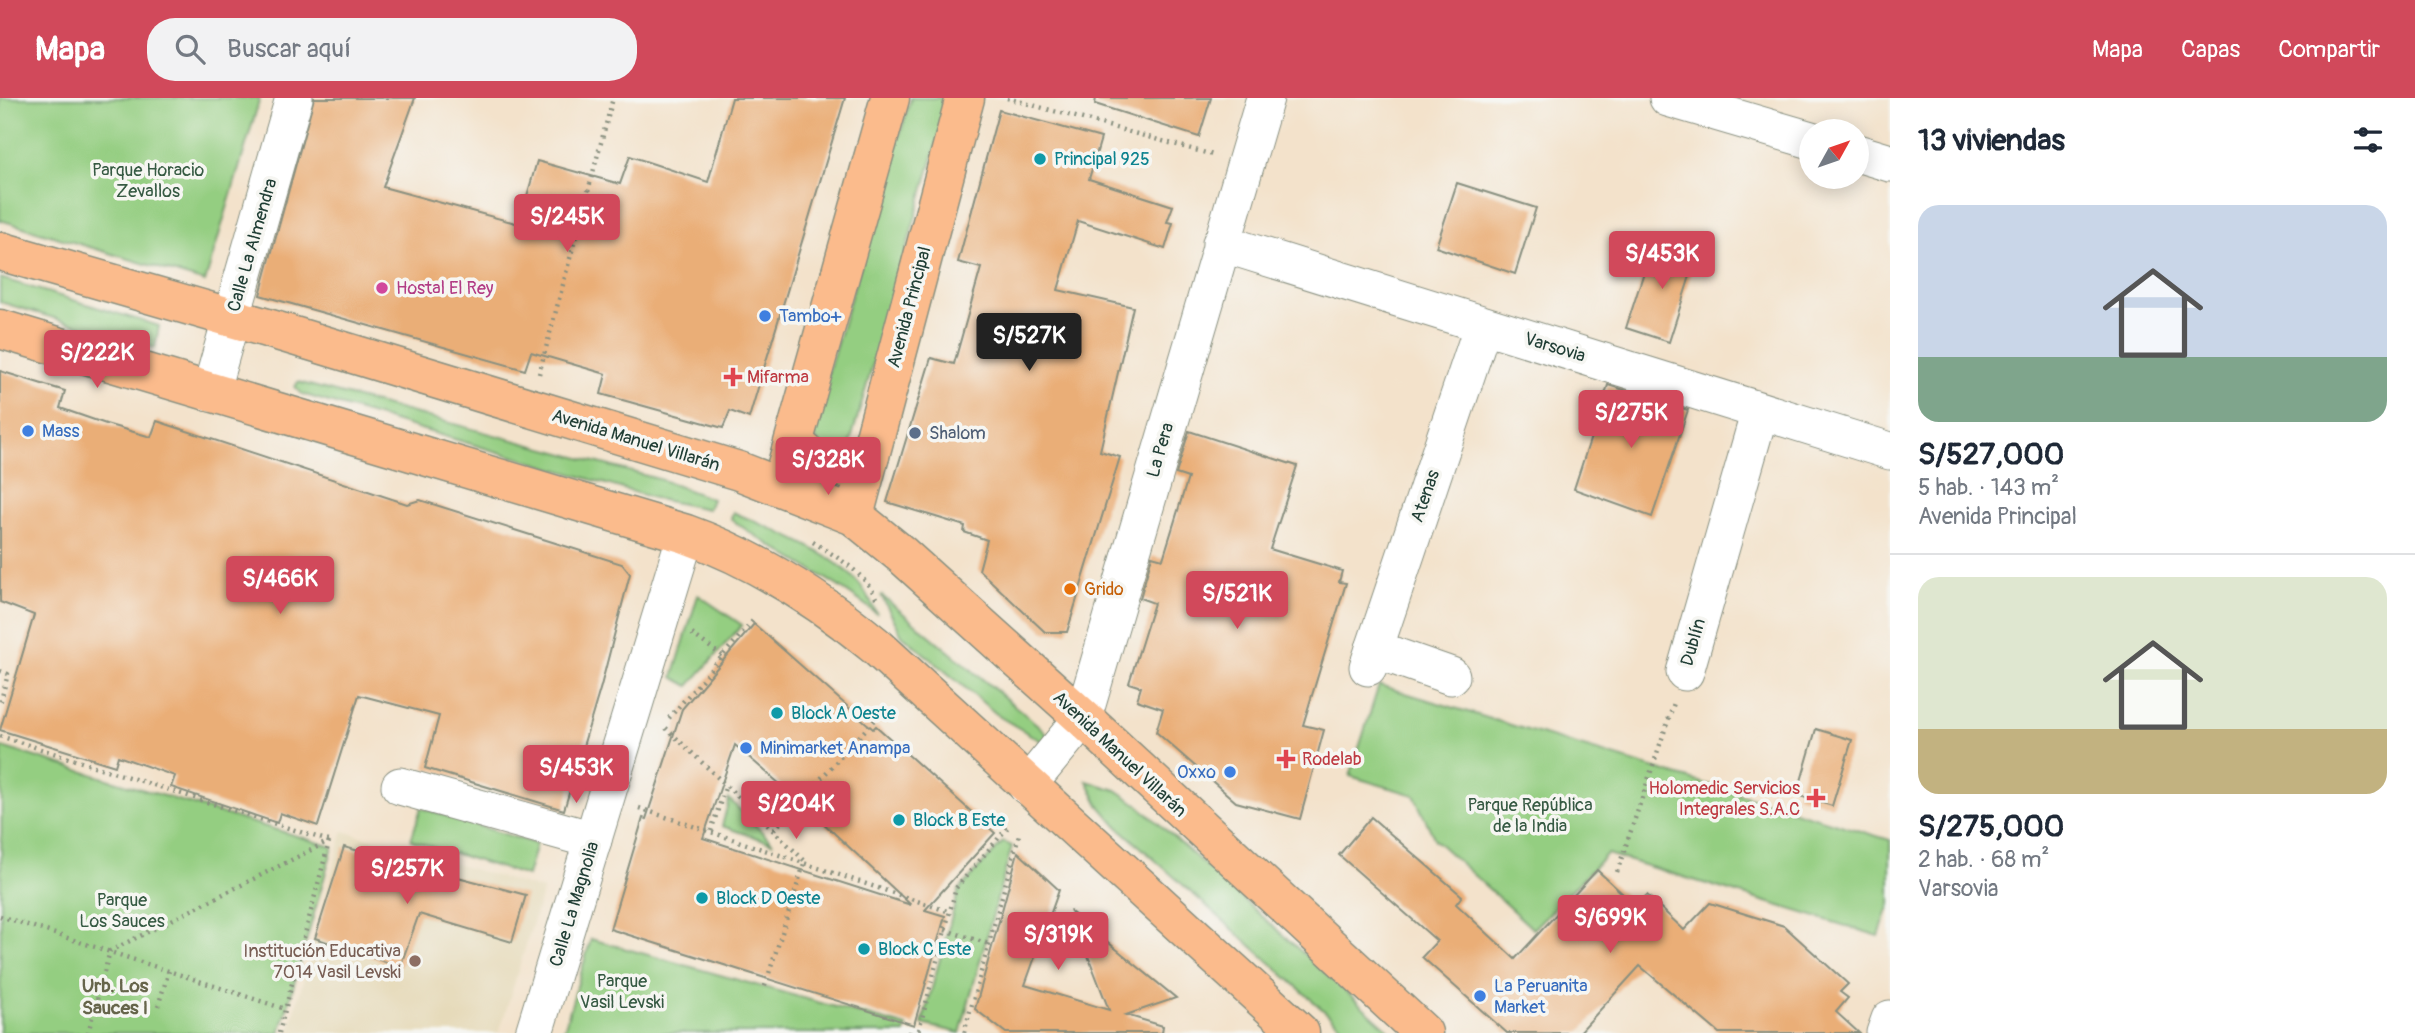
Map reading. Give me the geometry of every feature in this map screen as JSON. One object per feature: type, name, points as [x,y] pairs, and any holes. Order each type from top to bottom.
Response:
[{"type":"main road","points":[[781,486],[890,98]]},
{"type":"main road","name":"Avenida Principal","points":[[854,516],[965,98]]},
{"type":"main road","name":"Avenida Manuel Villarán","points":[[0,251],[530,407],[781,486],[854,516],[902,555],[1083,718],[1423,1033]]},
{"type":"main road","points":[[0,329],[686,534],[711,543],[797,588],[840,616],[1300,1033]]},
{"type":"main road","points":[[795,443],[811,459],[836,468],[849,468],[870,456]]},
{"type":"street","name":"Calle La Almendra","points":[[210,393],[293,98]]},
{"type":"street","name":"La Pera","points":[[1027,786],[1083,718],[1265,98]]},
{"type":"street","points":[[1668,98],[1799,136]]},
{"type":"street","points":[[1869,157],[1890,163]]},
{"type":"street","name":"Varsovia","points":[[1221,243],[1890,451]]},
{"type":"street","name":"Atenas","points":[[1451,676],[1371,658],[1483,325]]},
{"type":"street","name":"Dublín","points":[[1685,672],[1760,411]]},
{"type":"street","name":"Calle La Magnolia","points":[[534,1033],[686,534]]},
{"type":"street","points":[[401,786],[593,840]]},
{"type":"street","points":[[1885,1033],[1890,1019]]},
{"type":"path","points":[[530,407],[614,98]]},
{"type":"path","points":[[1007,98],[1244,164]]},
{"type":"path","points":[[755,618],[663,725],[805,861]]},
{"type":"path","points":[[690,633],[724,657]]},
{"type":"path","points":[[0,671],[8,674],[0,704]]},
{"type":"path","name":"Dublín","points":[[1617,872],[1685,672]]},
{"type":"path","points":[[774,830],[878,716]]},
{"type":"path","points":[[0,736],[329,841]]},
{"type":"path","points":[[711,831],[726,785]]},
{"type":"path","points":[[628,804],[805,861],[950,912]]},
{"type":"path","points":[[919,1030],[956,888],[1008,827]]},
{"type":"path","points":[[964,1033],[1019,835]]},
{"type":"path","points":[[88,1033],[110,951],[329,841]]},
{"type":"path","points":[[279,1033],[329,841]]},
{"type":"path","points":[[764,989],[805,861]]},
{"type":"path","points":[[0,916],[285,1009]]},
{"type":"path","points":[[945,930],[989,944]]},
{"type":"path","points":[[158,1006],[169,971]]},
{"type":"shaded area","name":"Institución Educativa 7014 Vasil Levski","points":[[343,831],[543,890],[499,1033],[289,1033]]},
{"type":"green space","name":"Parque Horacio Zevallos","points":[[0,98],[260,98],[205,282],[0,220]]},
{"type":"green space","points":[[911,98],[950,98],[846,457],[828,463],[811,429]]},
{"type":"green space","points":[[0,278],[159,326],[155,348],[0,302]]},
{"type":"green space","points":[[298,382],[662,480],[712,499],[708,509],[657,499],[302,394],[295,387]]},
{"type":"green space","points":[[733,512],[802,543],[835,562],[861,586],[877,614],[842,588],[731,519]]},
{"type":"green space","points":[[698,595],[742,625],[689,686],[673,677]]},
{"type":"green space","points":[[881,595],[1049,737],[1043,742],[1000,717],[902,635]]},
{"type":"green space","name":"Parque República de la India","points":[[1379,685],[1890,840],[1890,904],[1879,936],[1607,854],[1533,929],[1435,840],[1414,795],[1350,776]]},
{"type":"green space","name":"Parque Los Sauces","points":[[2,747],[333,847],[280,1033],[0,1033]]},
{"type":"green space","points":[[1087,781],[1116,790],[1137,804],[1392,1033],[1349,1033],[1117,826],[1099,805]]},
{"type":"green space","points":[[729,799],[773,843],[722,826]]},
{"type":"green space","points":[[421,808],[536,844],[527,876],[411,840]]},
{"type":"green space","points":[[1003,842],[1012,846],[960,1033],[922,1024],[959,890]]},
{"type":"green space","name":"Parque Vasil Levski","points":[[591,939],[907,1027],[905,1033],[563,1033]]},
{"type":"building","points":[[314,98],[415,98],[383,187],[519,224],[537,161],[620,184],[630,156],[708,182],[732,98],[845,98],[749,418],[730,411],[723,428],[601,394],[606,374],[531,352],[525,370],[260,295]]},
{"type":"building","points":[[1096,98],[1211,98],[1199,137],[1095,104]]},
{"type":"building","points":[[999,110],[1101,138],[1089,179],[1173,206],[1167,222],[1173,223],[1165,249],[1078,221],[1058,290],[1133,307],[1100,451],[1120,457],[1067,632],[1045,632],[979,570],[987,540],[964,532],[965,526],[887,502],[931,358],[954,364],[981,268],[958,262]]},
{"type":"building","points":[[1457,183],[1536,208],[1515,274],[1436,247]]},
{"type":"building","points":[[1654,241],[1697,254],[1669,342],[1626,328]]},
{"type":"building","points":[[0,371],[65,391],[60,408],[106,424],[151,437],[157,421],[407,504],[420,500],[622,564],[630,574],[601,686],[564,810],[425,768],[439,716],[359,695],[318,826],[280,813],[277,823],[171,787],[175,776],[118,756],[115,766],[0,730],[34,615],[0,602]]},
{"type":"building","points":[[1608,385],[1688,410],[1652,517],[1574,489]]},
{"type":"building","points":[[1189,431],[1297,466],[1270,549],[1342,571],[1339,582],[1346,583],[1303,725],[1324,730],[1300,819],[1236,802],[1156,732],[1163,709],[1137,700],[1141,687],[1129,683],[1154,603],[1140,598],[1152,556],[1163,559],[1188,478],[1176,474]]},
{"type":"building","points":[[754,624],[873,729],[876,726],[995,833],[925,910],[945,916],[914,1025],[610,929],[643,818],[646,819],[682,709]],"holes":[[[735,745],[911,905],[703,838]]]},
{"type":"building","points":[[1816,729],[1852,740],[1832,806],[1797,795]]},
{"type":"building","points":[[1371,817],[1462,896],[1456,904],[1515,959],[1597,870],[1636,906],[1647,895],[1684,930],[1710,903],[1784,926],[1848,984],[1840,992],[1848,998],[1836,1012],[1859,1033],[1719,1033],[1640,966],[1579,1033],[1507,1033],[1422,957],[1437,941],[1339,855]]},
{"type":"building","points":[[344,847],[526,895],[512,942],[419,914],[400,967],[315,938]]},
{"type":"building","points":[[1018,852],[1059,890],[1025,985],[1109,1010],[1071,912],[1176,998],[1126,1015],[1163,1026],[1162,1033],[1006,1033],[975,1009]]},
{"type":"place","name":"Principal 925","points":[[1040,159]]},
{"type":"place","name":"Hostal El Rey","points":[[382,288]]},
{"type":"place","name":"Tambo+","points":[[765,316]]},
{"type":"place","name":"Mifarma","points":[[733,377]]},
{"type":"place","name":"Mass","points":[[28,431]]},
{"type":"place","name":"Shalom","points":[[915,433]]},
{"type":"place","name":"Grido","points":[[1070,589]]},
{"type":"place","name":"Block A Oeste","points":[[777,713]]},
{"type":"place","name":"Minimarket Anampa","points":[[746,748]]},
{"type":"place","name":"Rodelab","points":[[1286,759]]},
{"type":"place","name":"Oxxo","points":[[1230,772]]},
{"type":"place","name":"Holomedic Servicios Integrales S.A.C","points":[[1816,798]]},
{"type":"place","name":"Block B Este","points":[[899,820]]},
{"type":"place","name":"Block D Oeste","points":[[702,898]]},
{"type":"place","name":"Block C Este","points":[[864,949]]},
{"type":"place","name":"Institución Educativa 7014 Vasil Levski","points":[[415,961]]},
{"type":"place","name":"La Peruanita Market","points":[[1480,996]]},
{"type":"district","name":"Urb. Los Sauces I","points":[[115,996]]}]
